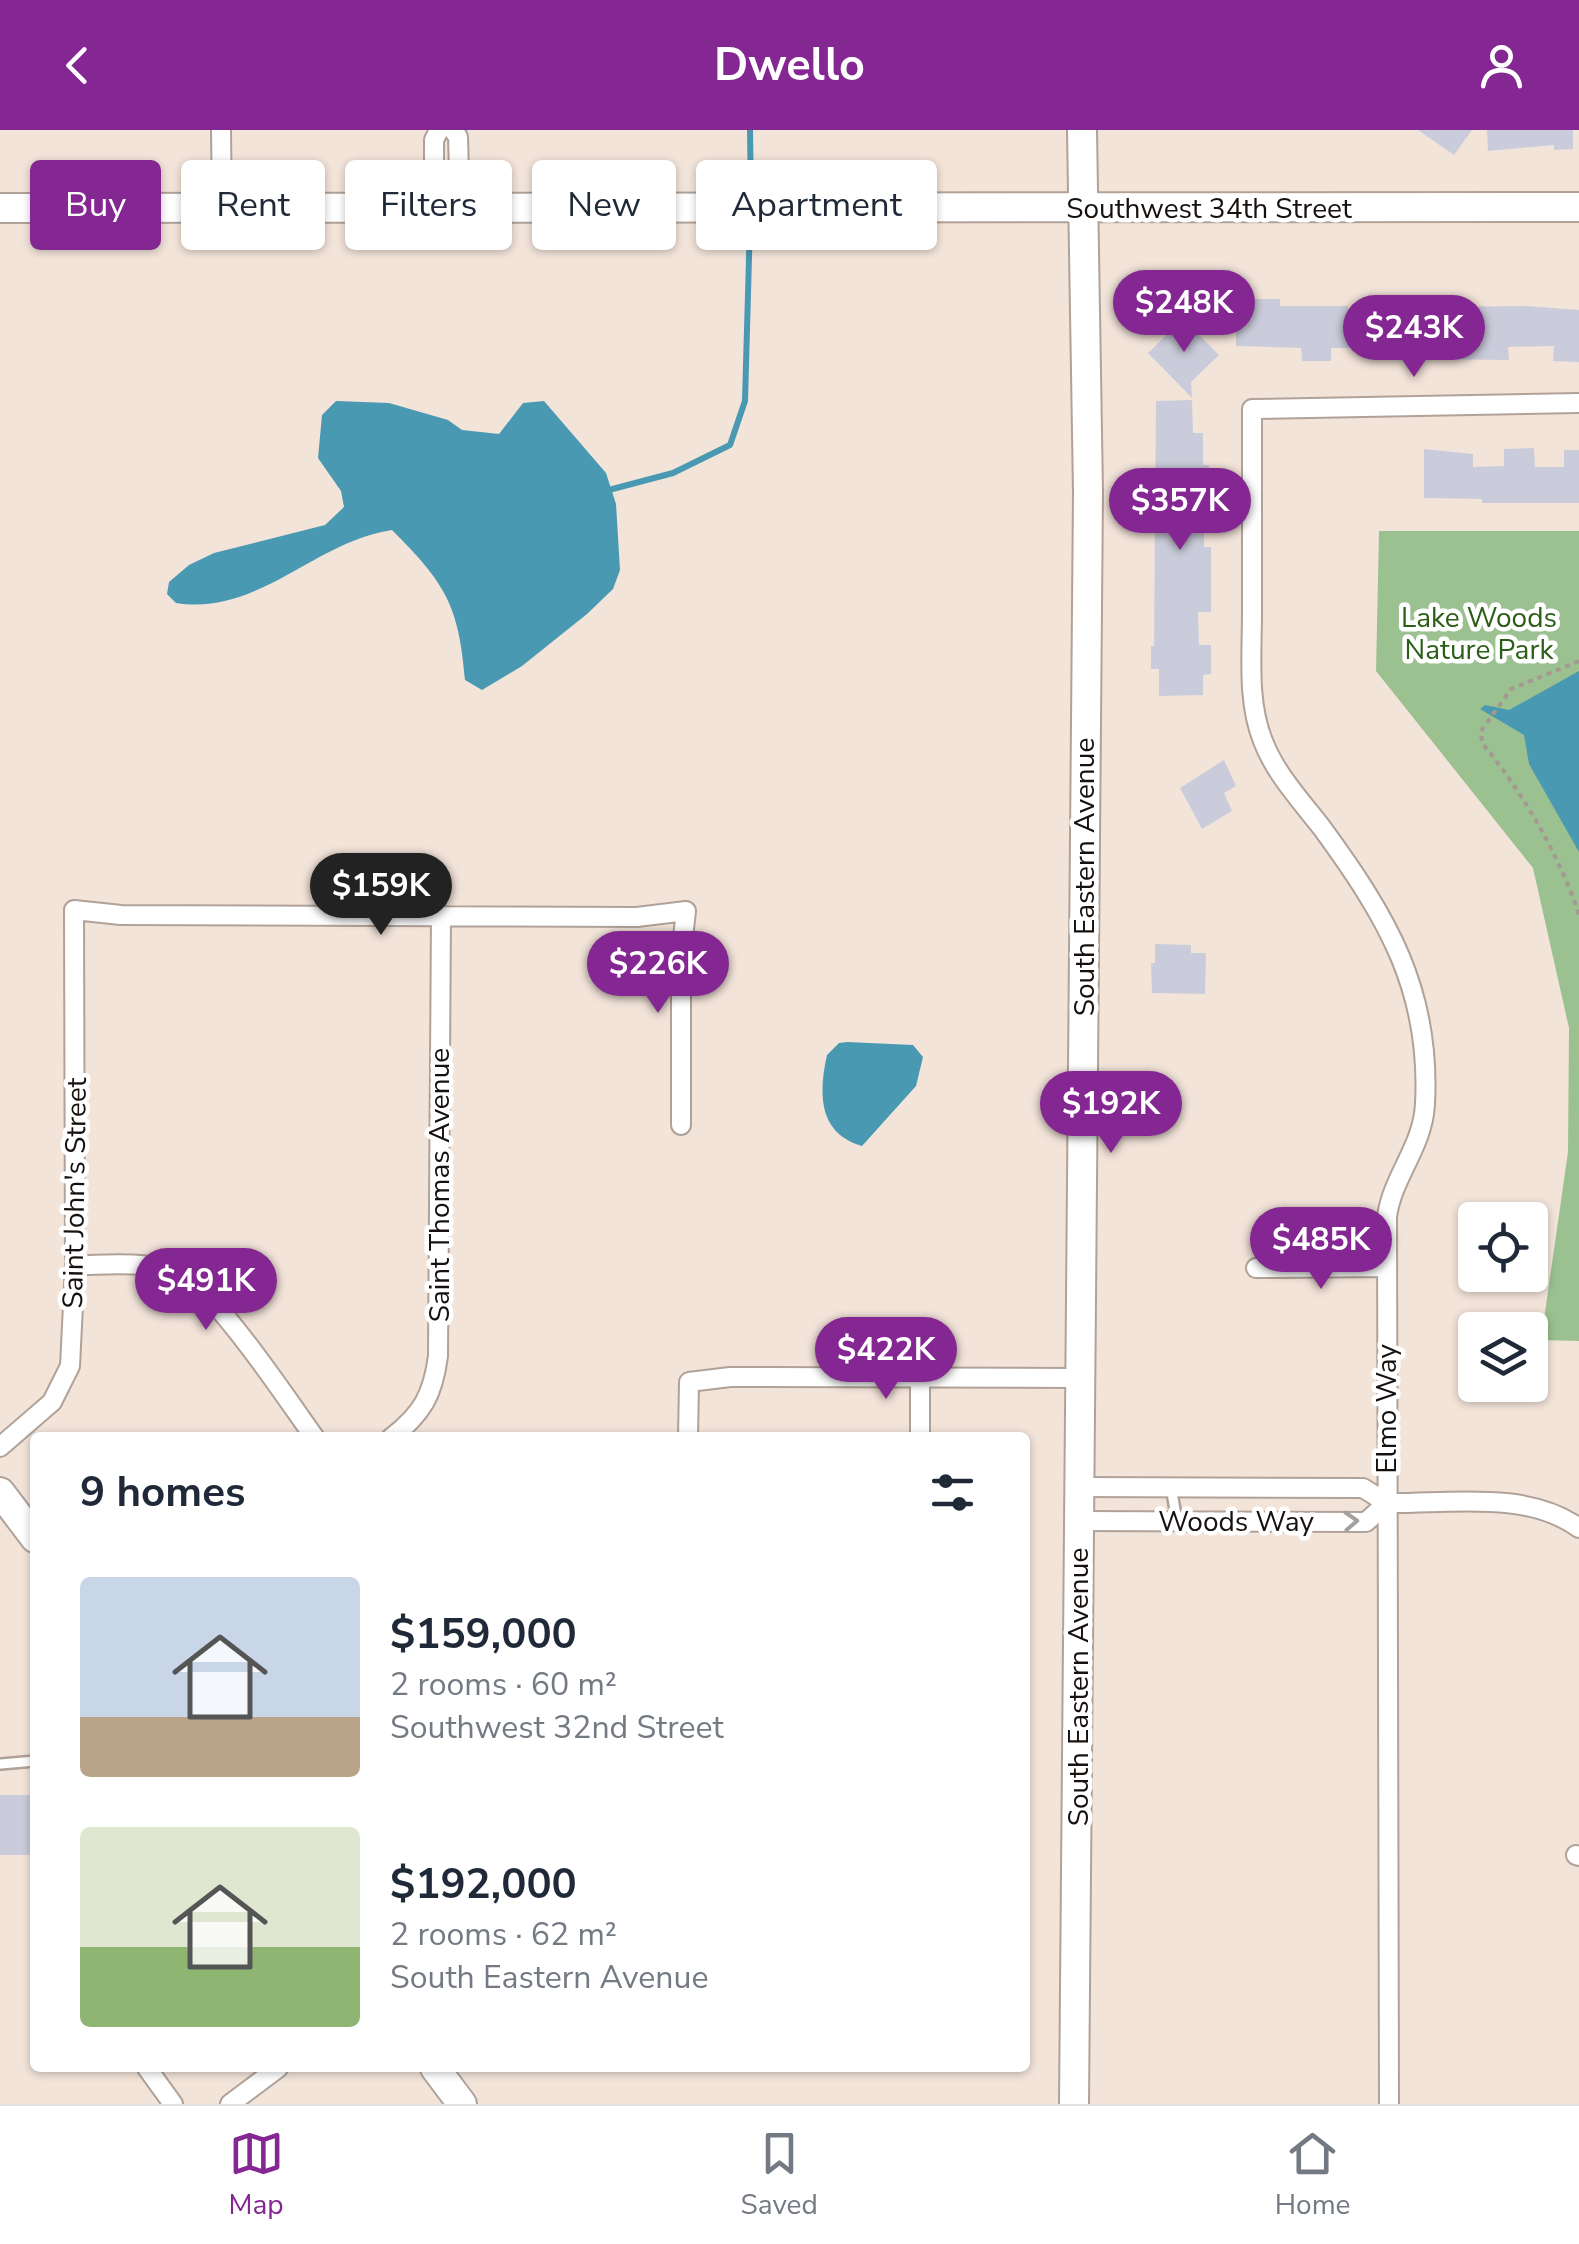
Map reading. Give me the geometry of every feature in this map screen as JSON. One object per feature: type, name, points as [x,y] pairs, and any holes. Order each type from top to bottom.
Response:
[{"type":"street","points":[[221,130],[221,160]]},
{"type":"street","points":[[438,160],[434,140],[440,130]]},
{"type":"street","points":[[453,130],[458,137],[454,160]]},
{"type":"street","name":"South Eastern Avenue","points":[[1074,2104],[1088,493],[1082,130]]},
{"type":"street","name":"Southwest 34th Street","points":[[512,208],[1579,207]]},
{"type":"street","name":"Southwest 34th Street","points":[[0,208],[181,208]]},
{"type":"street","name":"Elmo Way","points":[[1389,2104],[1387,1266],[1390,1200],[1417,1146],[1426,1107],[1420,1016],[1412,981],[1374,901],[1274,764],[1257,720],[1252,668],[1252,409],[1579,404]]},
{"type":"street","name":"Saint John's Street","points":[[0,1447],[35,1420],[64,1386],[70,1366],[75,1265],[74,910],[120,915],[441,915]]},
{"type":"street","points":[[441,915],[637,917],[686,911],[681,956],[681,1124]]},
{"type":"street","name":"Saint Thomas Avenue","points":[[398,1432],[424,1408],[431,1394],[438,1356],[441,915]]},
{"type":"street","points":[[75,1265],[147,1267],[176,1272],[192,1281],[309,1432]]},
{"type":"street","points":[[1256,1268],[1387,1266]]},
{"type":"street","points":[[688,1432],[689,1382],[730,1376],[1080,1378]]},
{"type":"street","points":[[920,1378],[920,1432]]},
{"type":"street","name":"Woods Way","points":[[1079,1488],[1363,1488],[1386,1503],[1524,1506],[1556,1514],[1579,1528]]},
{"type":"street","points":[[0,1492],[30,1531]]},
{"type":"street","name":"Woods Way","points":[[1079,1521],[1366,1522],[1386,1503]]},
{"type":"street","points":[[150,2072],[173,2104]]},
{"type":"street","points":[[230,2104],[273,2072]]},
{"type":"street","points":[[438,2072],[462,2104]]},
{"type":"lane","points":[[1171,1488],[1177,1521]]},
{"type":"lane","points":[[0,1764],[30,1761]]},
{"type":"path","points":[[1579,661],[1520,684],[1499,703],[1482,728],[1482,743],[1525,802],[1565,879],[1579,916]]},
{"type":"green space","name":"Lake Woods Nature Park","points":[[1379,531],[1579,531],[1579,1341],[1548,1340],[1545,1312],[1568,1152],[1569,1028],[1533,868],[1376,671]]},
{"type":"water","points":[[336,401],[389,403],[448,420],[462,430],[499,434],[523,403],[544,401],[606,473],[616,504],[620,570],[613,589],[522,666],[482,690],[465,680],[459,632],[437,581],[392,530],[337,548],[261,589],[234,599],[206,604],[176,603],[167,594],[169,582],[189,565],[214,553],[325,525],[344,507],[341,491],[318,458],[322,415]]},
{"type":"water","points":[[1579,671],[1579,852],[1529,764],[1524,735],[1480,709],[1485,705],[1509,710]]},
{"type":"water","points":[[839,1043],[913,1045],[923,1057],[916,1086],[862,1146],[837,1132],[825,1111],[823,1098],[827,1055]]},
{"type":"building","points":[[1418,130],[1472,130],[1454,155]]},
{"type":"building","points":[[1487,130],[1573,130],[1573,149],[1554,150],[1554,145],[1488,151]]},
{"type":"building","points":[[1236,299],[1280,299],[1280,306],[1348,306],[1349,348],[1331,348],[1331,361],[1302,361],[1301,348],[1236,346]]},
{"type":"building","points":[[1426,307],[1579,310],[1579,362],[1553,361],[1554,346],[1508,347],[1509,360],[1425,359]]},
{"type":"building","points":[[1183,319],[1219,355],[1191,382],[1192,398],[1148,353]]},
{"type":"building","points":[[1192,400],[1193,433],[1203,433],[1203,465],[1209,465],[1210,495],[1196,495],[1197,524],[1204,524],[1204,547],[1211,547],[1211,612],[1198,612],[1199,645],[1211,645],[1211,674],[1203,675],[1203,695],[1159,696],[1159,669],[1151,669],[1156,401]]},
{"type":"building","points":[[1534,448],[1535,467],[1564,467],[1564,450],[1579,450],[1579,503],[1482,503],[1482,499],[1424,498],[1424,449],[1473,454],[1473,467],[1504,466],[1504,449]]},
{"type":"building","points":[[1224,760],[1236,786],[1224,793],[1232,811],[1202,829],[1180,788]]},
{"type":"building","points":[[1155,944],[1191,945],[1191,953],[1206,953],[1205,994],[1152,993]]},
{"type":"building","points":[[0,1795],[30,1795],[30,1855],[0,1855]]},
{"type":"waterway","points":[[750,130],[750,160]]},
{"type":"waterway","points":[[605,491],[673,473],[730,445],[745,401],[749,250]]}]
